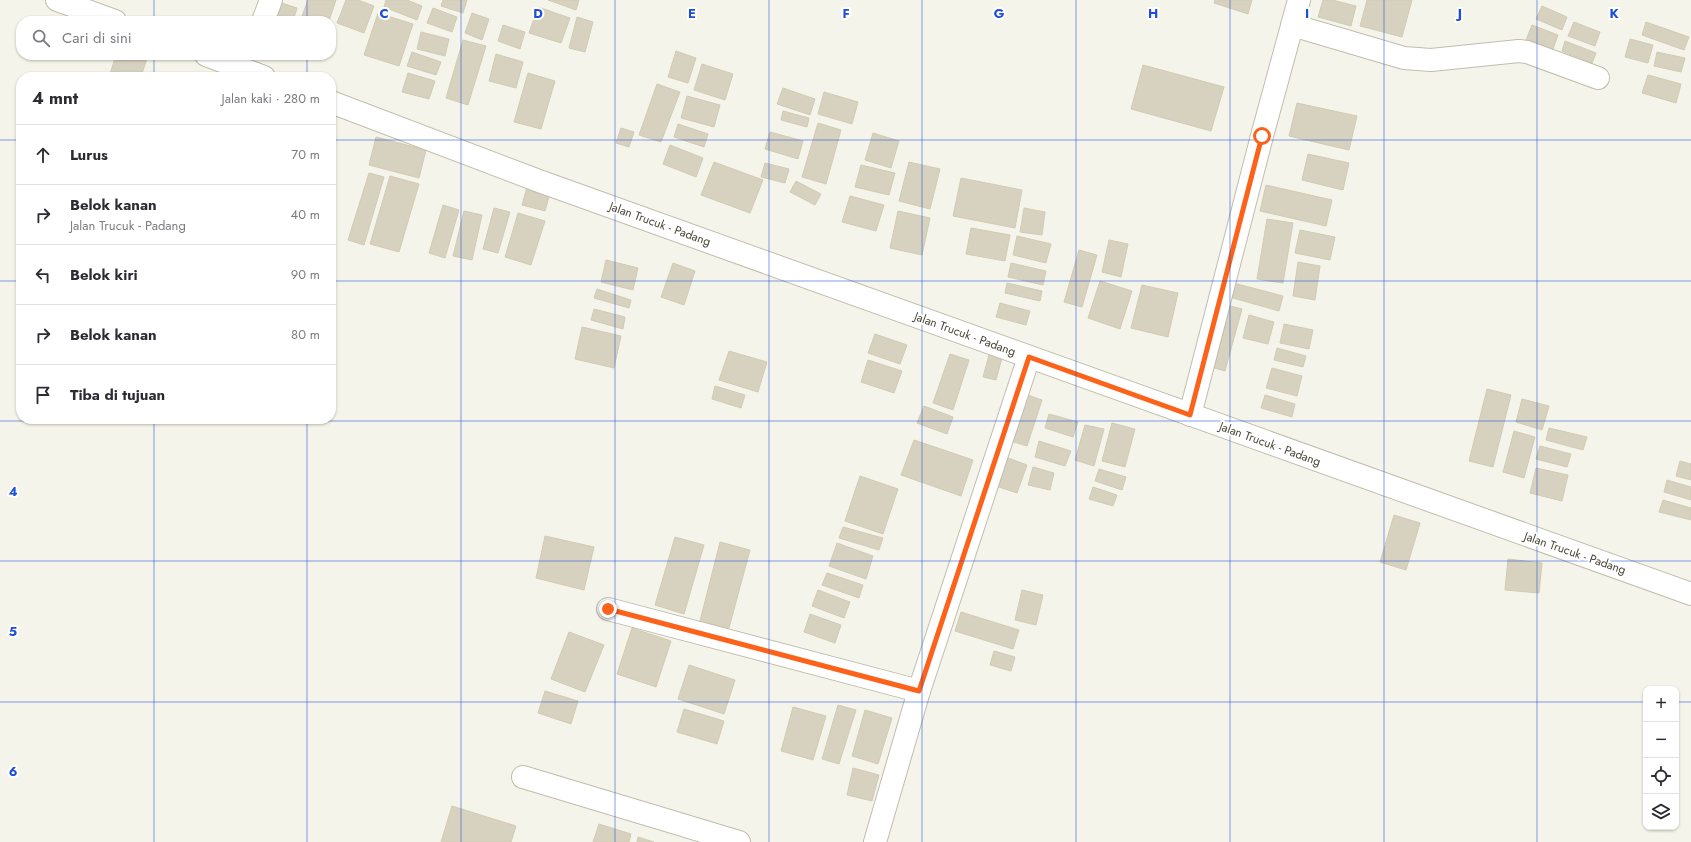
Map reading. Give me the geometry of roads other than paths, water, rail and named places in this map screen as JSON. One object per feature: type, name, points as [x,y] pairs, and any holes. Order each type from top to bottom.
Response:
[{"type":"street","points":[[57,0],[101,16]]},
{"type":"street","points":[[265,16],[271,0]]},
{"type":"street","points":[[1190,415],[1262,136],[1299,0]]},
{"type":"street","points":[[1292,25],[1404,58],[1431,60],[1519,51],[1527,52],[1598,78]]},
{"type":"street","points":[[225,60],[252,67]]},
{"type":"street","name":"Jalan Trucuk - Padang","points":[[336,104],[540,181],[1691,594]]},
{"type":"street","points":[[875,842],[919,691],[1029,357]]},
{"type":"street","points":[[608,609],[919,691]]},
{"type":"street","points":[[523,777],[739,842]]}]
